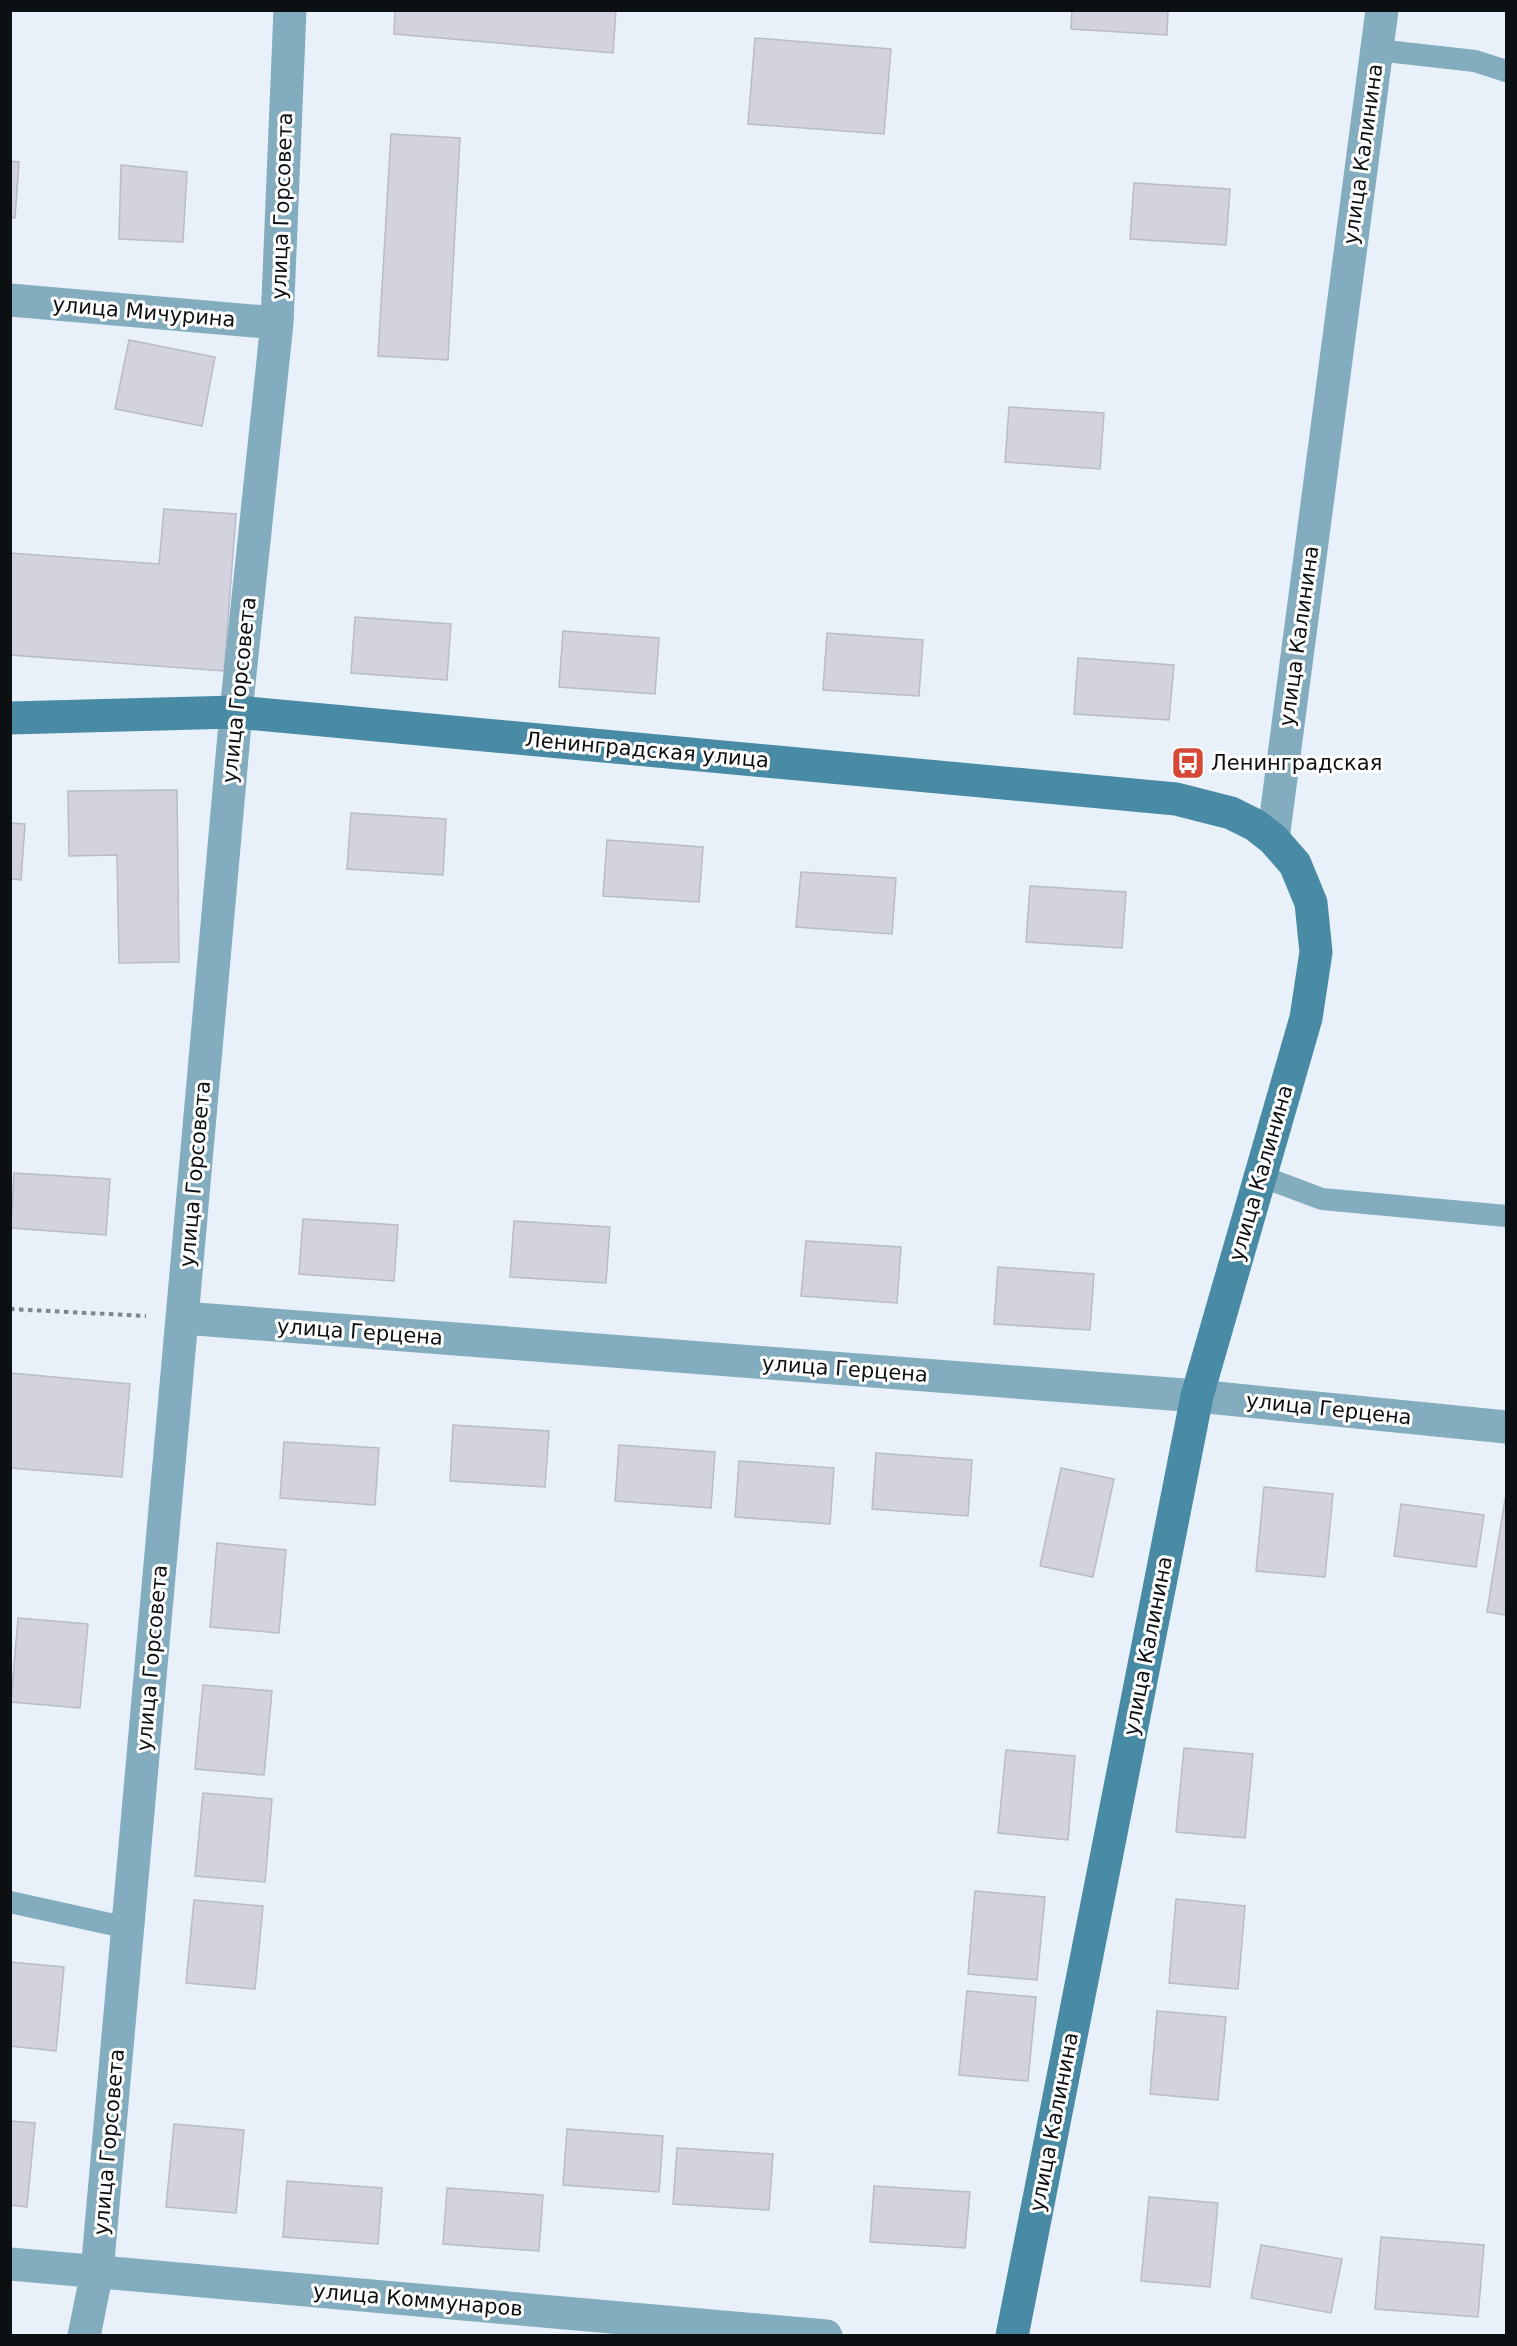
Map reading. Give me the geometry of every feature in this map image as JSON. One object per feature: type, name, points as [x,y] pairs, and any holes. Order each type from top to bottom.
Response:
[{"type":"street","name":"улица Горсовета","points":[[84,2336],[97,2272],[236,712],[277,323],[290,10]]},
{"type":"street","name":"улица Калинина","points":[[1012,2336],[1197,1396],[1305,1018],[1316,952],[1311,903],[1295,864],[1273,839],[1382,10]]},
{"type":"street","name":"улица Мичурина","points":[[10,300],[277,323]]},
{"type":"street","name":"Ленинградская улица","points":[[10,718],[236,712],[1176,799],[1231,813],[1255,825],[1273,839]]},
{"type":"street","name":"улица Герцена","points":[[183,1318],[1197,1396],[1506,1427]]},
{"type":"street","name":"улица Коммунаров","points":[[10,2264],[826,2336]]},
{"type":"lane","points":[[1377,50],[1475,61],[1506,71]]},
{"type":"lane","points":[[1261,1176],[1322,1199],[1506,1216]]},
{"type":"lane","points":[[10,1902],[128,1928]]},
{"type":"path","points":[[10,1309],[183,1318]]},
{"type":"building","points":[[395,10],[616,10],[613,53],[394,34]]},
{"type":"building","points":[[1072,10],[1168,10],[1167,35],[1071,29]]},
{"type":"building","points":[[755,38],[891,49],[884,134],[748,124]]},
{"type":"building","points":[[391,134],[460,138],[448,360],[378,356]]},
{"type":"building","points":[[10,161],[19,162],[15,218],[10,218]]},
{"type":"building","points":[[121,165],[187,172],[183,242],[119,239]]},
{"type":"building","points":[[1134,183],[1230,189],[1226,245],[1130,239]]},
{"type":"building","points":[[129,340],[215,357],[202,426],[115,409]]},
{"type":"building","points":[[1009,407],[1104,413],[1100,469],[1005,462]]},
{"type":"building","points":[[164,509],[236,514],[224,671],[10,655],[10,553],[159,564]]},
{"type":"building","points":[[355,617],[451,624],[447,680],[351,673]]},
{"type":"building","points":[[563,631],[659,638],[655,694],[559,687]]},
{"type":"building","points":[[827,633],[923,640],[919,696],[823,690]]},
{"type":"building","points":[[1078,658],[1174,665],[1169,720],[1074,714]]},
{"type":"building","points":[[177,790],[179,962],[119,963],[117,855],[69,856],[68,791]]},
{"type":"building","points":[[351,813],[446,819],[443,875],[347,869]]},
{"type":"building","points":[[10,823],[25,824],[21,880],[10,879]]},
{"type":"building","points":[[607,840],[703,847],[699,902],[603,896]]},
{"type":"building","points":[[801,872],[896,878],[892,934],[796,927]]},
{"type":"building","points":[[1030,886],[1126,892],[1122,948],[1026,942]]},
{"type":"building","points":[[14,1173],[110,1179],[106,1235],[11,1228]]},
{"type":"building","points":[[303,1219],[398,1225],[394,1281],[299,1274]]},
{"type":"building","points":[[514,1221],[610,1227],[606,1283],[510,1277]]},
{"type":"building","points":[[806,1241],[901,1247],[897,1303],[801,1296]]},
{"type":"building","points":[[998,1267],[1094,1274],[1090,1330],[994,1324]]},
{"type":"building","points":[[10,1373],[130,1384],[122,1477],[10,1468]]},
{"type":"building","points":[[453,1425],[549,1431],[545,1487],[450,1481]]},
{"type":"building","points":[[284,1442],[379,1448],[375,1505],[280,1498]]},
{"type":"building","points":[[619,1445],[715,1452],[711,1508],[615,1501]]},
{"type":"building","points":[[876,1453],[972,1460],[968,1516],[872,1509]]},
{"type":"building","points":[[739,1461],[834,1468],[830,1524],[735,1517]]},
{"type":"building","points":[[1061,1468],[1114,1479],[1093,1577],[1040,1566]]},
{"type":"building","points":[[1264,1487],[1333,1494],[1325,1577],[1256,1571]]},
{"type":"building","points":[[1506,1500],[1506,1615],[1487,1612]]},
{"type":"building","points":[[1401,1504],[1484,1515],[1476,1567],[1394,1556]]},
{"type":"building","points":[[217,1543],[286,1550],[279,1633],[210,1627]]},
{"type":"building","points":[[18,1618],[88,1624],[80,1708],[11,1702]]},
{"type":"building","points":[[203,1685],[272,1691],[264,1775],[195,1769]]},
{"type":"building","points":[[1184,1748],[1253,1754],[1245,1838],[1176,1832]]},
{"type":"building","points":[[1006,1750],[1075,1756],[1068,1840],[998,1833]]},
{"type":"building","points":[[203,1793],[272,1799],[265,1882],[195,1876]]},
{"type":"building","points":[[975,1891],[1045,1897],[1037,1980],[968,1974]]},
{"type":"building","points":[[1176,1899],[1245,1906],[1238,1989],[1169,1983]]},
{"type":"building","points":[[194,1900],[263,1906],[255,1989],[186,1983]]},
{"type":"building","points":[[10,1962],[64,1967],[56,2051],[10,2046]]},
{"type":"building","points":[[967,1991],[1036,1997],[1028,2081],[959,2075]]},
{"type":"building","points":[[1157,2011],[1226,2017],[1218,2100],[1150,2094]]},
{"type":"building","points":[[10,2121],[35,2123],[27,2207],[10,2205]]},
{"type":"building","points":[[174,2124],[244,2130],[236,2213],[166,2207]]},
{"type":"building","points":[[567,2129],[663,2136],[659,2192],[563,2185]]},
{"type":"building","points":[[677,2148],[773,2154],[769,2210],[673,2204]]},
{"type":"building","points":[[287,2181],[382,2188],[378,2244],[283,2237]]},
{"type":"building","points":[[874,2186],[970,2192],[965,2248],[870,2242]]},
{"type":"building","points":[[447,2188],[543,2195],[539,2251],[443,2244]]},
{"type":"building","points":[[1149,2197],[1218,2203],[1210,2287],[1141,2281]]},
{"type":"building","points":[[1381,2237],[1484,2245],[1478,2317],[1375,2309]]},
{"type":"building","points":[[1261,2245],[1342,2259],[1331,2313],[1251,2298]]},
{"type":"place","name":"Ленинградская","points":[[1188,763]]}]
